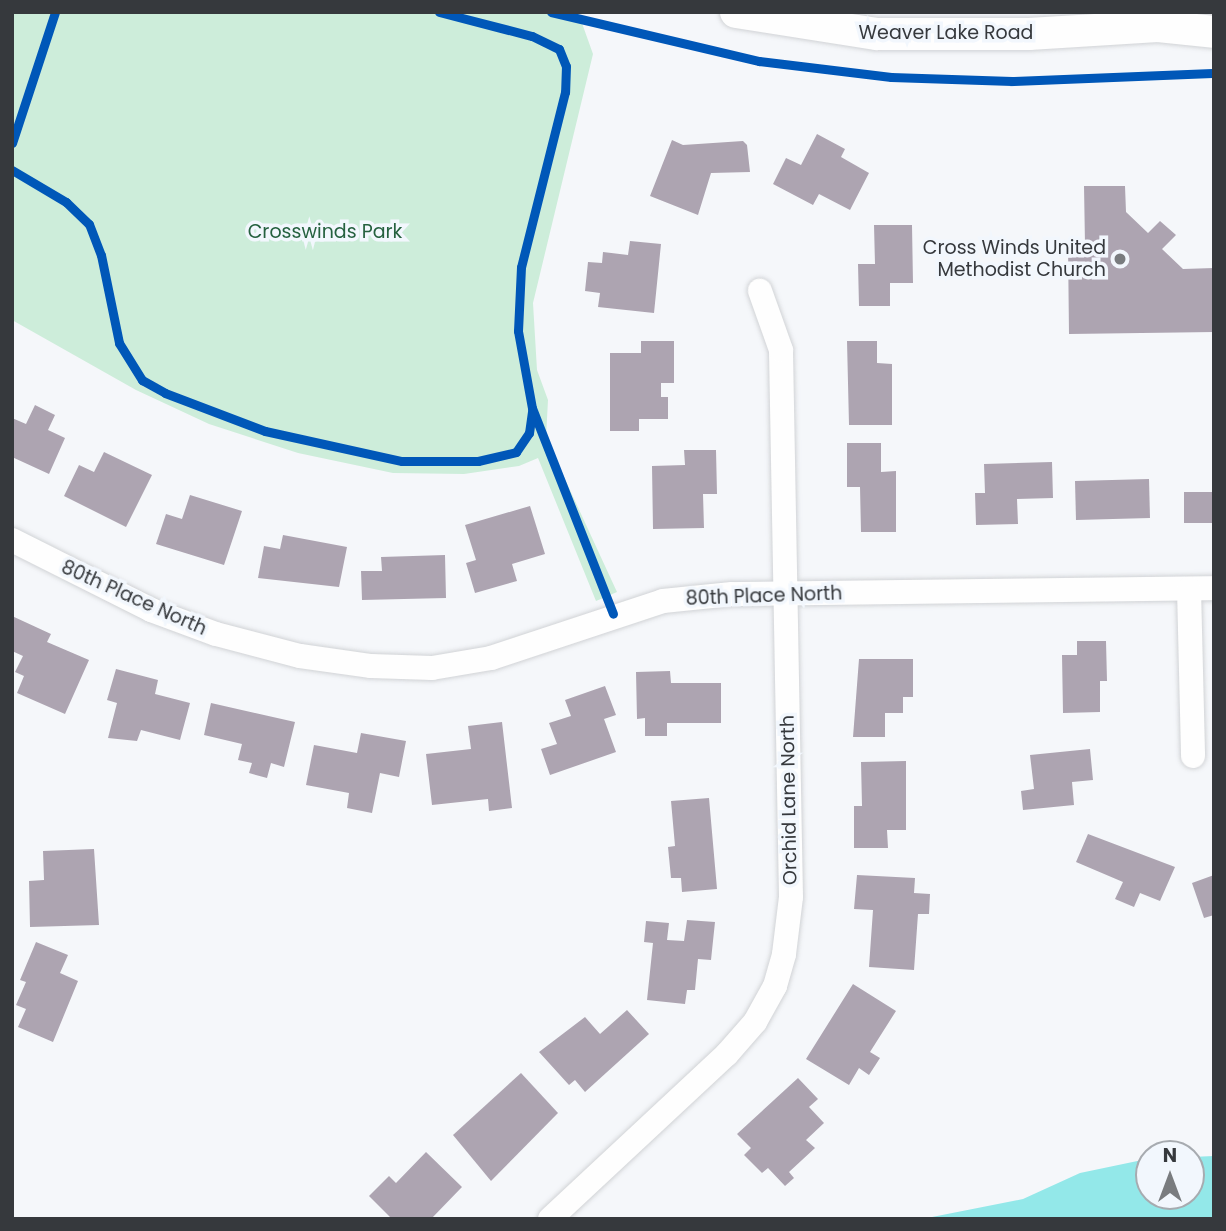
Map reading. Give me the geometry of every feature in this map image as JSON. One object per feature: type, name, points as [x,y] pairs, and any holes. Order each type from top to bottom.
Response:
[{"type":"main road","name":"Weaver Lake Road","points":[[736,12],[809,27],[909,36],[1029,34],[1209,12]]},
{"type":"main road","name":"Weaver Lake Road","points":[[1157,19],[1214,32]]},
{"type":"street","name":"Orchid Lane North","points":[[550,1219],[727,1054],[755,1022],[775,986],[791,897],[781,350],[760,291]]},
{"type":"street","name":"80th Place North","points":[[12,540],[103,587],[216,634],[300,656],[371,666],[432,668],[491,658],[663,601],[785,593],[1214,588]]},
{"type":"street","points":[[1189,589],[1193,756]]},
{"type":"green space","name":"Crosswinds Park","points":[[12,12],[578,12],[593,54],[533,303],[537,370],[548,400],[546,438],[617,592],[596,601],[538,458],[519,466],[464,474],[393,473],[298,453],[209,424],[136,390],[12,320]]},
{"type":"water","points":[[1205,1156],[1214,1156],[1214,1219],[922,1219],[1023,1199],[1080,1173],[1135,1162],[1135,1210],[1205,1210]]},
{"type":"building","points":[[817,134],[845,149],[841,157],[869,173],[850,210],[819,194],[813,205],[773,184],[786,158],[801,165]]},
{"type":"building","points":[[672,140],[683,145],[743,141],[747,145],[750,172],[711,173],[698,215],[650,196]]},
{"type":"building","name":"Cross Winds United Methodist Church","points":[[1084,186],[1125,186],[1126,212],[1148,233],[1160,221],[1176,235],[1162,249],[1183,269],[1214,268],[1214,332],[1069,334],[1068,245],[1085,245]]},
{"type":"building","points":[[874,225],[912,225],[913,283],[890,283],[890,306],[859,306],[858,264],[875,264]]},
{"type":"building","points":[[630,241],[661,244],[654,313],[598,307],[600,293],[585,291],[588,262],[602,263],[603,252],[628,255]]},
{"type":"building","points":[[641,341],[674,341],[674,383],[661,383],[661,397],[668,397],[668,419],[639,419],[639,431],[610,431],[610,353],[641,353]]},
{"type":"building","points":[[847,341],[877,341],[877,363],[892,364],[892,425],[849,425]]},
{"type":"building","points":[[35,405],[55,415],[48,430],[65,438],[49,474],[12,457],[12,418],[26,424]]},
{"type":"building","points":[[847,443],[881,443],[881,472],[896,471],[896,532],[861,532],[860,487],[847,487]]},
{"type":"building","points":[[684,450],[716,450],[717,494],[703,494],[704,528],[653,529],[652,466],[685,465]]},
{"type":"building","points":[[104,452],[152,475],[126,527],[64,496],[79,465],[94,472]]},
{"type":"building","points":[[1052,462],[1053,498],[1017,499],[1018,524],[976,525],[975,493],[985,493],[984,464]]},
{"type":"building","points":[[1149,479],[1150,518],[1076,520],[1075,481]]},
{"type":"building","points":[[1184,492],[1214,492],[1214,523],[1184,523]]},
{"type":"building","points":[[190,495],[242,511],[224,565],[156,544],[166,514],[182,519]]},
{"type":"building","points":[[530,506],[545,554],[512,564],[517,581],[475,593],[466,563],[476,560],[465,525]]},
{"type":"building","points":[[283,535],[347,547],[339,587],[258,578],[264,546],[280,549]]},
{"type":"building","points":[[445,555],[446,598],[362,600],[361,571],[382,571],[381,557]]},
{"type":"building","points":[[12,616],[51,634],[47,642],[89,660],[65,714],[17,693],[24,676],[15,672],[23,656],[12,651]]},
{"type":"building","points":[[1077,641],[1106,641],[1107,681],[1100,681],[1100,712],[1063,713],[1062,655],[1077,655]]},
{"type":"building","points":[[859,659],[913,659],[913,697],[903,697],[903,713],[885,713],[885,737],[853,737]]},
{"type":"building","points":[[116,669],[158,680],[155,694],[190,703],[180,740],[141,730],[137,741],[108,738],[117,703],[107,700]]},
{"type":"building","points":[[670,671],[671,683],[721,683],[721,723],[667,723],[667,736],[645,736],[645,718],[637,719],[636,672]]},
{"type":"building","points":[[605,686],[616,715],[604,719],[616,752],[550,775],[541,749],[557,744],[549,723],[571,716],[565,700]]},
{"type":"building","points":[[211,703],[295,722],[284,767],[271,763],[267,778],[249,773],[252,763],[238,760],[242,744],[204,735]]},
{"type":"building","points":[[502,722],[512,808],[489,811],[488,799],[432,805],[426,754],[471,749],[468,726]]},
{"type":"building","points":[[361,733],[406,741],[399,777],[380,773],[372,813],[347,808],[349,793],[306,785],[314,745],[357,753]]},
{"type":"building","points":[[1090,749],[1093,780],[1072,782],[1074,805],[1023,810],[1021,791],[1034,789],[1030,755]]},
{"type":"building","points":[[906,761],[906,830],[887,830],[888,848],[854,848],[854,806],[862,806],[861,762]]},
{"type":"building","points":[[709,798],[717,889],[682,892],[681,878],[671,878],[668,847],[675,846],[671,801]]},
{"type":"building","points":[[1088,834],[1175,867],[1160,901],[1140,893],[1134,907],[1115,899],[1123,882],[1076,862]]},
{"type":"building","points":[[94,849],[99,925],[30,927],[29,881],[44,880],[43,851]]},
{"type":"building","points":[[857,875],[915,878],[914,893],[930,894],[929,914],[918,914],[914,970],[869,967],[873,910],[854,909]]},
{"type":"building","points":[[1214,875],[1214,915],[1204,918],[1192,883]]},
{"type":"building","points":[[687,920],[715,922],[711,960],[698,959],[695,990],[687,990],[685,1004],[647,1000],[653,943],[644,942],[646,921],[669,923],[667,940],[684,941]]},
{"type":"building","points":[[36,942],[68,955],[60,973],[78,981],[53,1042],[18,1027],[26,1009],[16,1005],[26,982],[20,980]]},
{"type":"building","points":[[853,984],[896,1011],[870,1052],[880,1058],[869,1075],[859,1068],[849,1085],[806,1059]]},
{"type":"building","points":[[627,1010],[649,1034],[585,1092],[575,1080],[569,1085],[539,1052],[585,1017],[600,1034]]},
{"type":"building","points":[[521,1073],[558,1113],[491,1181],[453,1135]]},
{"type":"building","points":[[798,1078],[818,1099],[809,1107],[824,1123],[806,1140],[815,1148],[789,1172],[794,1178],[785,1186],[768,1168],[762,1173],[744,1155],[751,1148],[737,1134]]},
{"type":"building","points":[[426,1152],[462,1187],[431,1219],[392,1219],[369,1196],[389,1176],[396,1183]]},
{"type":"cycle path","points":[[12,143],[55,12]]},
{"type":"cycle path","points":[[439,12],[532,36],[559,49],[566,66],[565,92],[521,267],[518,331],[532,408],[613,614]]},
{"type":"cycle path","points":[[551,12],[759,61],[891,77],[1012,81],[1214,73]]},
{"type":"cycle path","points":[[12,170],[66,202],[89,224],[101,255],[119,343],[142,380],[165,393],[265,431],[402,461],[478,461],[516,452],[529,433],[532,411]]},
{"type":"place","name":"Cross Winds United Methodist Church","points":[[1120,259]]}]
